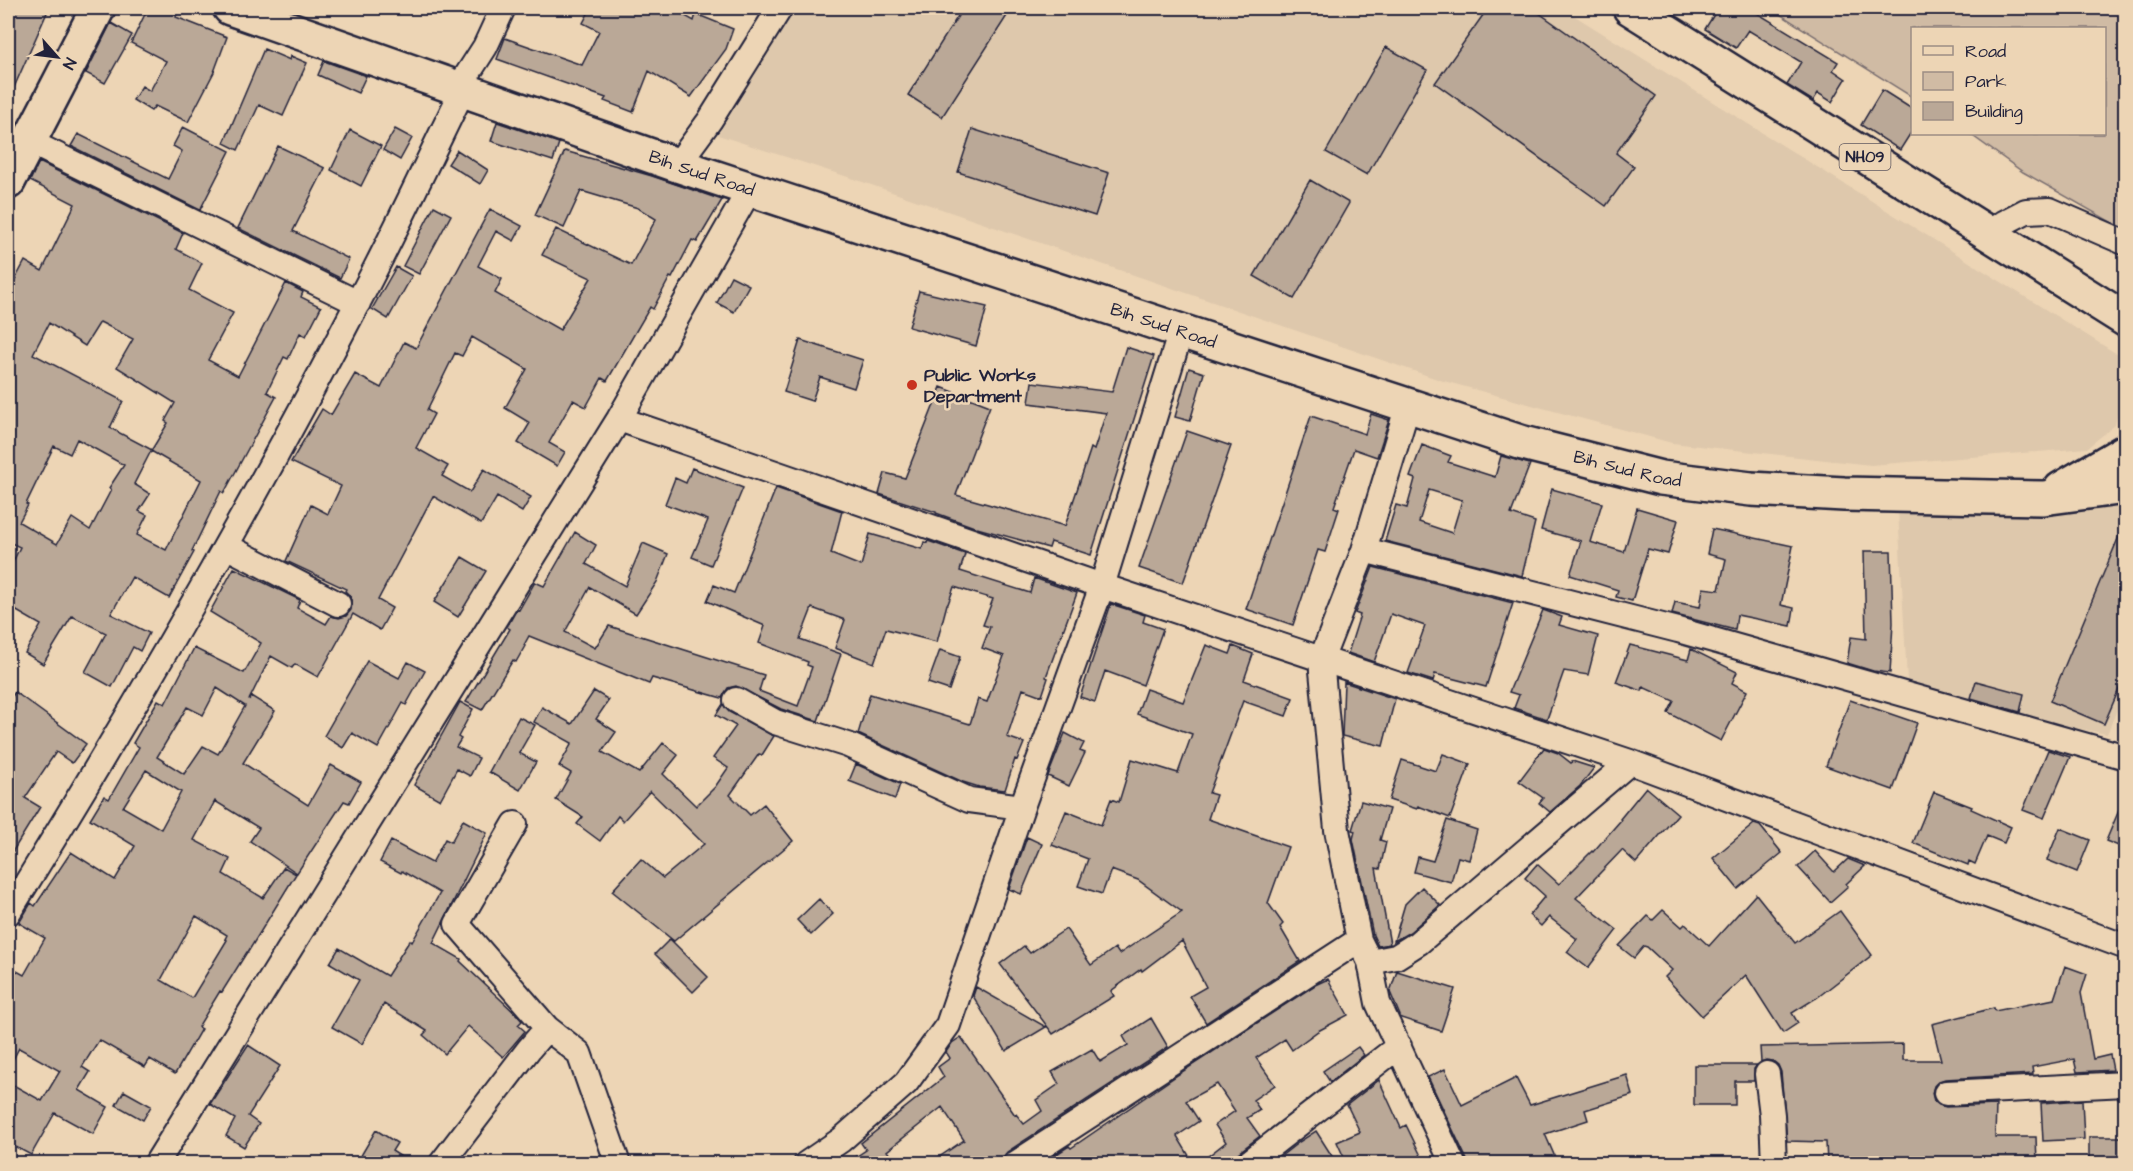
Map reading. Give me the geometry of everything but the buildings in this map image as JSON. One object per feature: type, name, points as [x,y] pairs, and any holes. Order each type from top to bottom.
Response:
[{"type":"main road","points":[[8,182],[98,8]]},
{"type":"main road","name":"Bih Sud Road","points":[[230,8],[677,165],[1181,331],[1523,443],[1660,478],[1751,489],[1832,494],[2043,498],[2126,487]]},
{"type":"main road","name":"NH09","points":[[1630,8],[2113,312],[2126,343]]},
{"type":"main road","points":[[2043,498],[2126,451]]},
{"type":"street","points":[[8,913],[78,800],[226,546],[358,303],[456,104],[458,89],[485,47],[503,8]]},
{"type":"street","points":[[677,165],[710,120],[780,8]]},
{"type":"street","points":[[28,141],[358,303]]},
{"type":"street","points":[[156,1164],[620,419],[750,189]]},
{"type":"street","points":[[1987,234],[2026,211],[2050,210],[2126,243]]},
{"type":"street","points":[[806,1164],[841,1140],[906,1083],[948,1025],[1022,807],[1102,586],[1181,331]]},
{"type":"street","points":[[1408,405],[1364,550],[1322,660],[1337,830],[1359,940],[1370,962],[1378,1003],[1453,1164]]},
{"type":"street","points":[[620,419],[1102,586],[1630,762],[2126,947]]},
{"type":"street","points":[[226,546],[338,604]]},
{"type":"street","points":[[1364,550],[1678,630],[2126,757]]},
{"type":"street","points":[[736,700],[776,722],[848,745],[969,800],[1022,807]]},
{"type":"street","points":[[1370,962],[1396,957],[1418,943],[1630,762]]},
{"type":"street","points":[[515,824],[457,924],[547,1028],[579,1053],[618,1164]]},
{"type":"street","points":[[1015,1164],[1359,940]]},
{"type":"street","points":[[441,1164],[547,1028]]},
{"type":"street","points":[[1247,1164],[1399,1046]]},
{"type":"street","points":[[1767,1074],[1772,1115],[1774,1164]]},
{"type":"street","points":[[1946,1093],[2126,1084]]},
{"type":"shaded area","points":[[796,8],[1562,8],[2125,359],[2125,383],[2115,425],[2087,448],[1871,465],[1672,443],[1440,380],[851,178],[718,135]]},
{"type":"shaded area","points":[[2125,508],[2125,690],[2107,734],[2014,716],[1907,680],[1898,510]]},
{"type":"green space","points":[[1770,8],[2125,8],[2125,230],[2023,172],[1971,135],[2106,135],[2106,27],[1911,27],[1911,96]]},
{"type":"place","name":"Public Works Department","points":[[912,385]]}]
